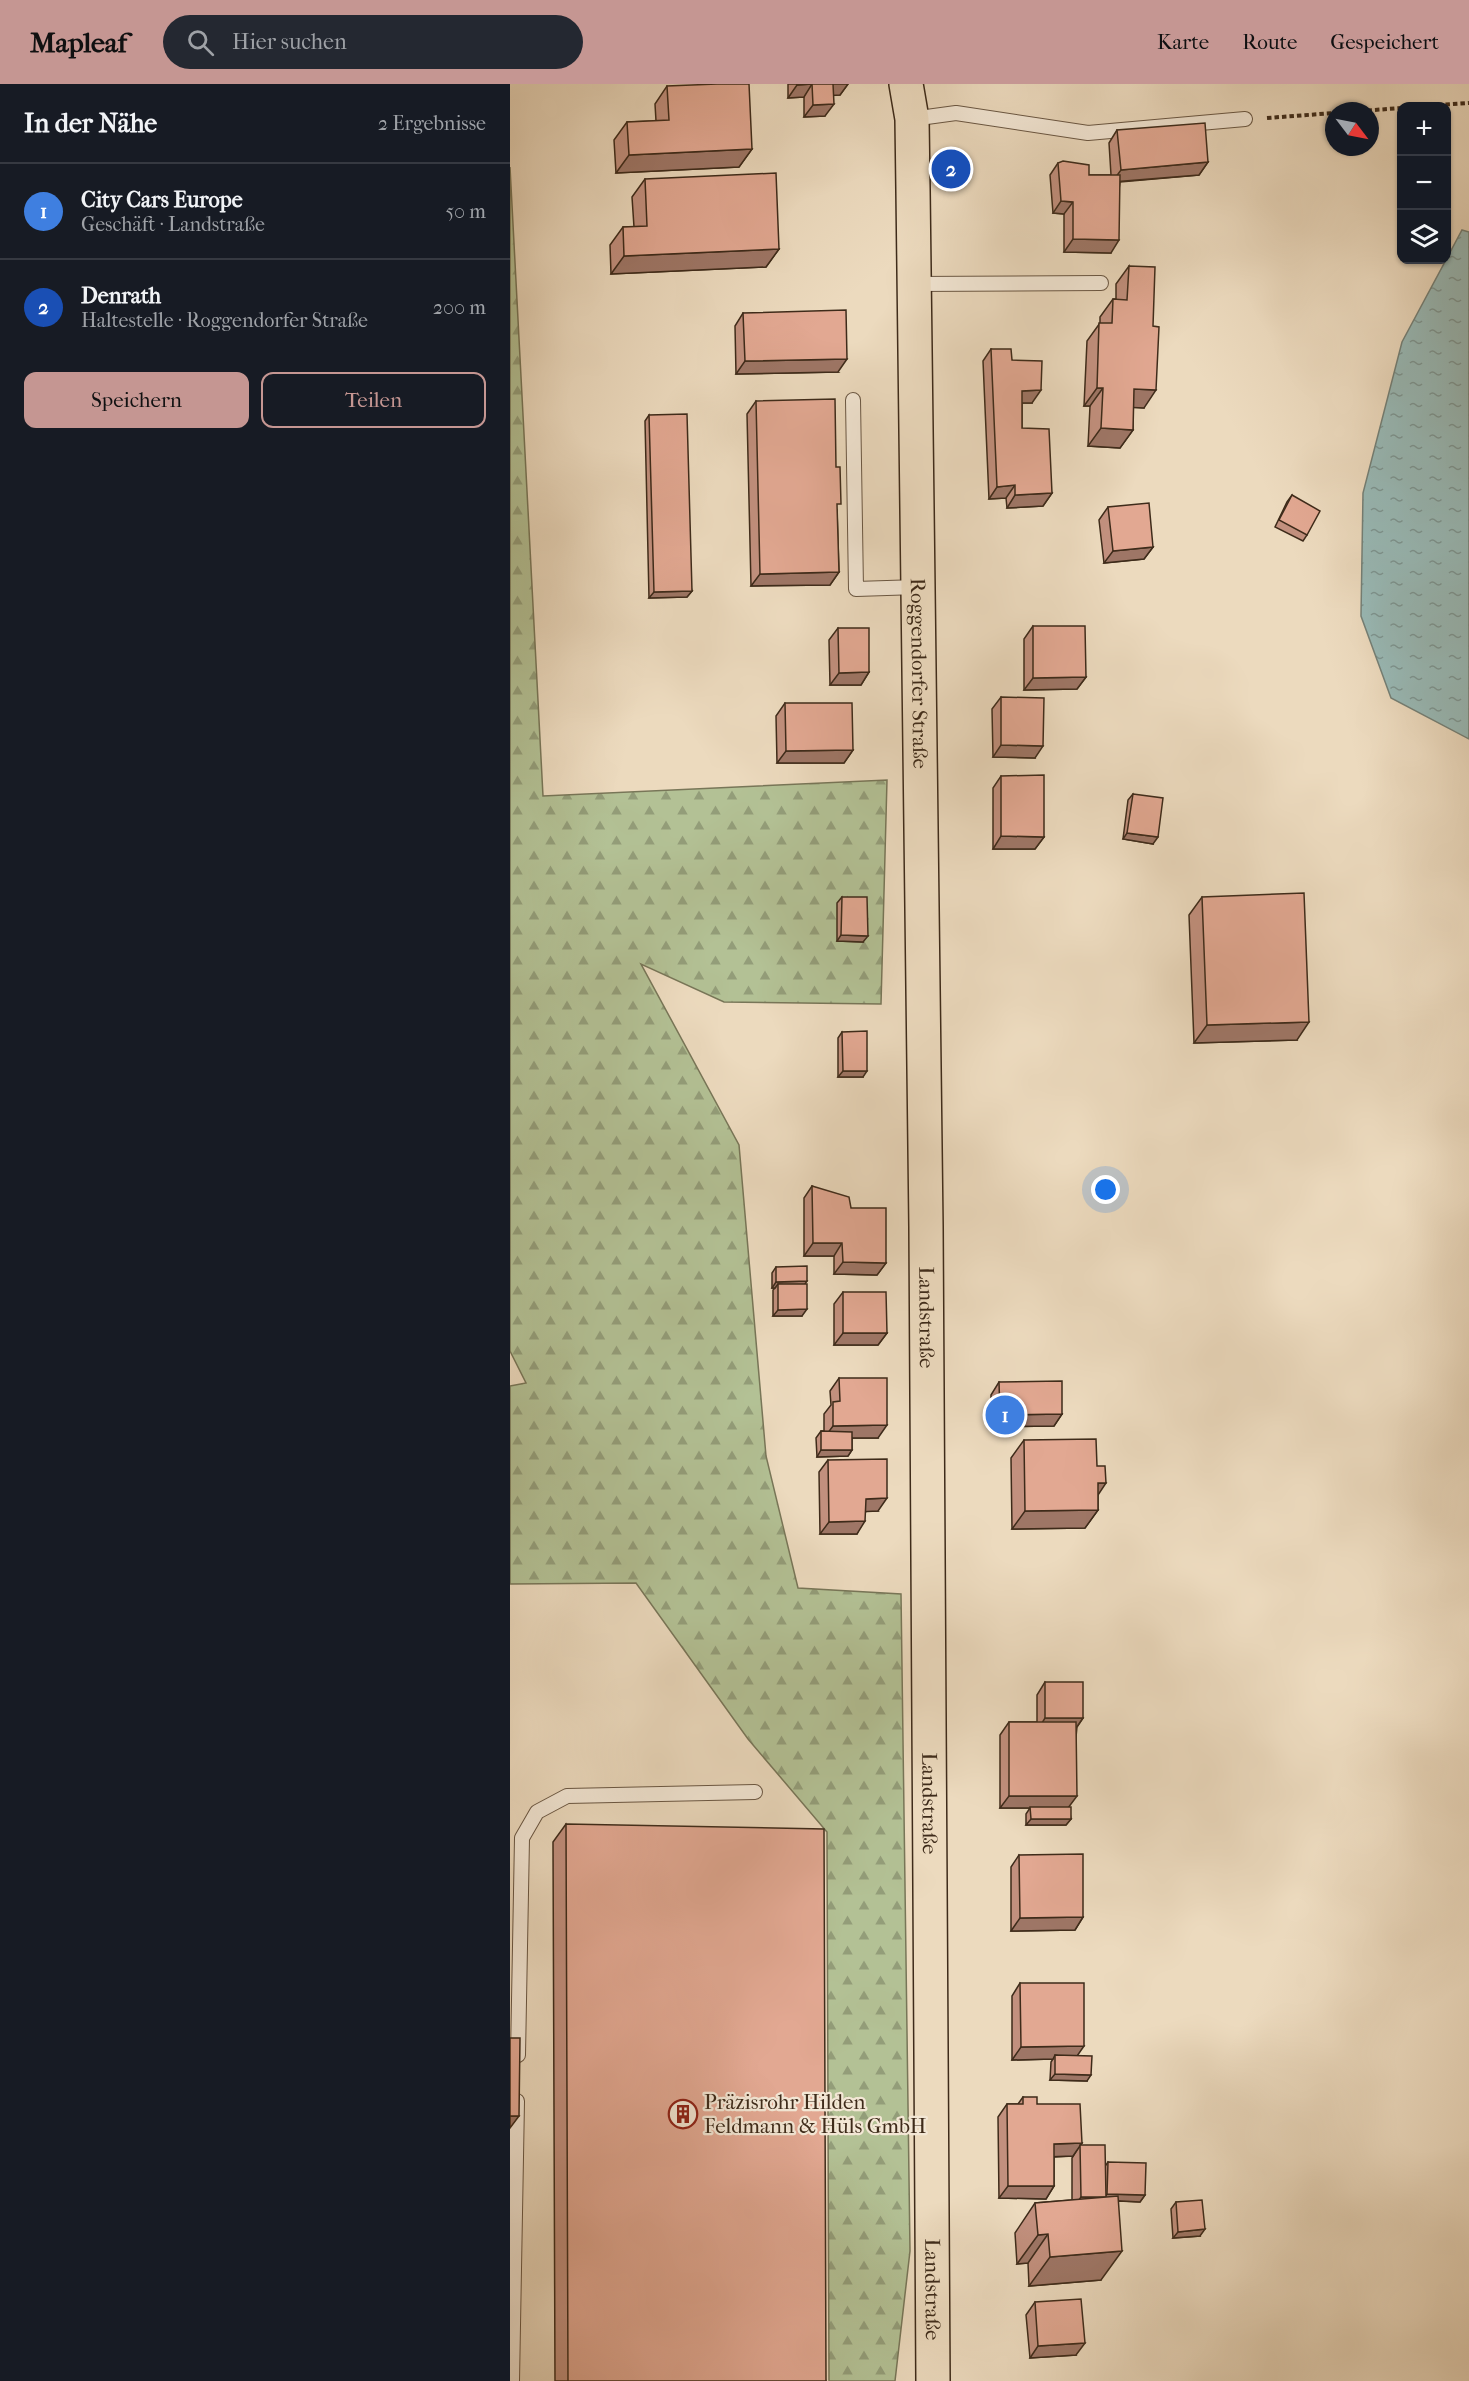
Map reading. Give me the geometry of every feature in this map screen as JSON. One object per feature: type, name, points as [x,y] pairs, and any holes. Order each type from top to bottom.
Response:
[{"type":"main road","name":"Roggendorfer Straße","points":[[906,84],[912,119],[926,1227]]},
{"type":"main road","name":"Landstraße","points":[[926,1227],[933,2381]]},
{"type":"lane","points":[[912,119],[956,112],[1088,133],[1245,119]]},
{"type":"lane","points":[[914,284],[1101,283]]},
{"type":"lane","points":[[853,400],[856,589],[918,587]]},
{"type":"lane","points":[[518,2065],[522,1838],[537,1812],[567,1796],[755,1792]]},
{"type":"lane","points":[[512,2381],[518,2088]]},
{"type":"path","points":[[1451,104],[1469,103]]},
{"type":"path","points":[[1379,110],[1397,108]]},
{"type":"path","points":[[1245,119],[1325,114]]},
{"type":"green space","points":[[510,167],[543,796],[887,780],[881,1004],[724,1002],[641,964],[739,1145],[766,1456],[798,1588],[901,1594],[910,2251],[895,2381],[829,2381],[827,1832],[748,1739],[636,1583],[510,1584],[510,1386],[526,1383],[510,1351]]},
{"type":"water","points":[[1462,230],[1469,232],[1469,739],[1391,698],[1361,616],[1363,493],[1402,342],[1444,264],[1451,264],[1451,251]]},
{"type":"building","points":[[749,84],[752,149],[629,155],[627,122],[669,120],[667,86]]},
{"type":"building","points":[[812,84],[833,84],[834,104],[813,105]]},
{"type":"building","points":[[1205,123],[1208,162],[1121,170],[1117,130]]},
{"type":"building","points":[[1063,161],[1089,165],[1089,175],[1120,175],[1119,240],[1073,239],[1073,202],[1061,201],[1058,163]]},
{"type":"building","points":[[776,173],[779,249],[624,256],[623,227],[647,226],[645,179]]},
{"type":"building","points":[[1129,266],[1155,267],[1153,326],[1159,327],[1156,390],[1134,389],[1133,430],[1101,428],[1103,388],[1097,388],[1099,323],[1112,323],[1113,299],[1127,300]]},
{"type":"building","points":[[846,310],[847,359],[745,361],[743,313]]},
{"type":"building","points":[[991,349],[1011,349],[1012,360],[1042,361],[1041,390],[1022,391],[1022,428],[1049,429],[1052,493],[1015,495],[1015,485],[997,487]]},
{"type":"building","points":[[835,399],[836,467],[840,467],[841,504],[837,504],[839,572],[760,574],[756,401]]},
{"type":"building","points":[[687,414],[692,591],[654,592],[649,415]]},
{"type":"building","points":[[1292,495],[1320,511],[1307,535],[1279,520]]},
{"type":"building","points":[[1149,503],[1153,547],[1113,551],[1108,507]]},
{"type":"building","points":[[1033,626],[1085,626],[1086,677],[1033,678]]},
{"type":"building","points":[[838,628],[869,628],[869,672],[839,673]]},
{"type":"building","points":[[1001,697],[1044,698],[1043,746],[1001,745]]},
{"type":"building","points":[[785,703],[852,703],[853,750],[786,751]]},
{"type":"building","points":[[1044,775],[1044,837],[1001,836],[1001,776]]},
{"type":"building","points":[[1133,794],[1163,798],[1158,837],[1127,833]]},
{"type":"building","points":[[1304,893],[1309,1022],[1207,1025],[1202,897]]},
{"type":"building","points":[[842,897],[867,897],[868,936],[841,935]]},
{"type":"building","points":[[867,1031],[867,1071],[843,1071],[842,1032]]},
{"type":"building","points":[[812,1186],[849,1197],[851,1208],[886,1208],[886,1263],[843,1262],[842,1243],[813,1243]]},
{"type":"building","points":[[807,1266],[807,1281],[776,1282],[776,1267]]},
{"type":"building","points":[[778,1284],[807,1284],[807,1309],[778,1310]]},
{"type":"building","points":[[843,1292],[886,1292],[887,1333],[843,1333]]},
{"type":"building","points":[[839,1378],[887,1378],[887,1425],[833,1426],[833,1402],[840,1401]]},
{"type":"building","points":[[1062,1381],[1062,1414],[1000,1415],[999,1382]]},
{"type":"building","points":[[821,1431],[852,1432],[852,1450],[821,1450]]},
{"type":"building","points":[[1096,1439],[1097,1466],[1105,1466],[1106,1483],[1098,1483],[1098,1510],[1025,1511],[1024,1440]]},
{"type":"building","points":[[887,1459],[887,1498],[866,1499],[865,1521],[829,1522],[828,1460]]},
{"type":"building","points":[[1045,1682],[1083,1682],[1083,1718],[1045,1718]]},
{"type":"building","points":[[1009,1722],[1076,1722],[1077,1796],[1009,1796]]},
{"type":"building","points":[[1030,1807],[1071,1807],[1071,1819],[1031,1819]]},
{"type":"building","name":"Präzisrohr Hilden Feldmann & Hüls GmbH","points":[[566,1824],[824,1829],[826,2381],[568,2381]]},
{"type":"building","points":[[1083,1854],[1083,1917],[1020,1918],[1019,1855]]},
{"type":"building","points":[[1020,1983],[1084,1983],[1084,2046],[1021,2047]]},
{"type":"building","points":[[510,2038],[520,2038],[519,2116],[510,2116]]},
{"type":"building","points":[[1055,2055],[1092,2056],[1091,2075],[1055,2074]]},
{"type":"building","points":[[1023,2097],[1037,2097],[1037,2104],[1080,2104],[1082,2143],[1054,2144],[1054,2186],[1008,2186],[1007,2104],[1023,2104]]},
{"type":"building","points":[[1080,2145],[1105,2145],[1106,2197],[1081,2197]]},
{"type":"building","points":[[1108,2162],[1146,2163],[1145,2195],[1107,2194]]},
{"type":"building","points":[[1118,2196],[1122,2251],[1050,2257],[1048,2234],[1038,2235],[1035,2203]]},
{"type":"building","points":[[1202,2200],[1205,2229],[1178,2232],[1176,2202]]},
{"type":"building","points":[[1081,2299],[1085,2343],[1038,2346],[1035,2302]]},
{"type":"place","name":"Denrath","points":[[951,169]]},
{"type":"place","name":"City Cars Europe","points":[[1005,1415]]},
{"type":"place","name":"Präzisrohr Hilden Feldmann & Hüls GmbH","points":[[683,2114]]}]
